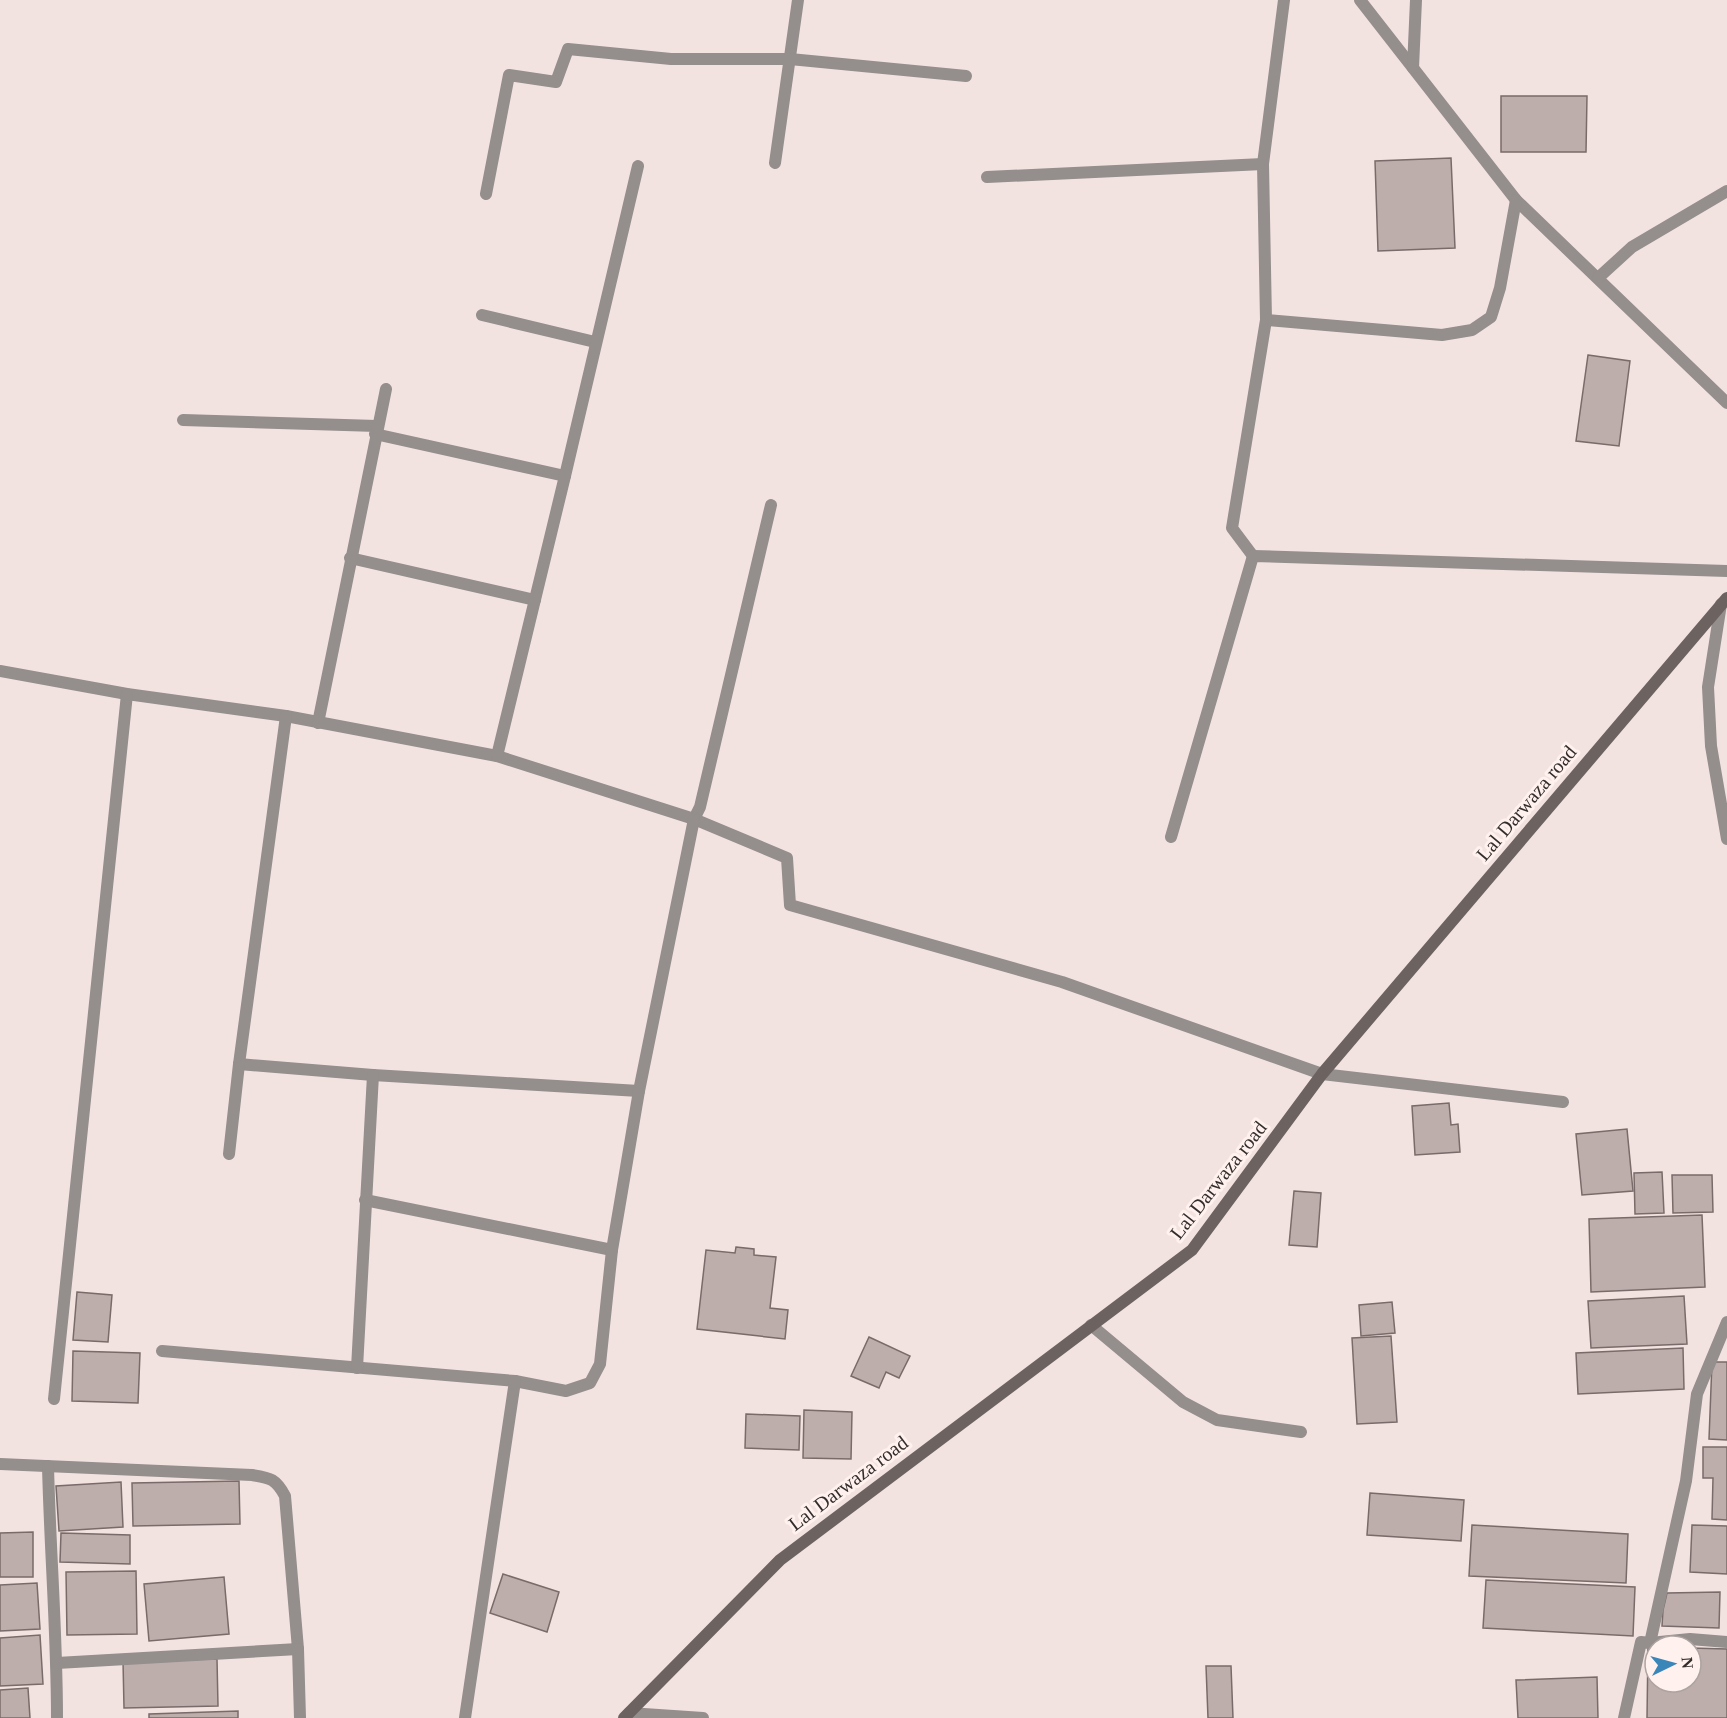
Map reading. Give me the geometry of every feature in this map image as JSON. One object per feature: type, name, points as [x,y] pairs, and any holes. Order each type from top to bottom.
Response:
[{"type":"main road","name":"Lal Darwaza road","points":[[626,1715],[780,1560],[1192,1250],[1322,1074],[1724,601]]},
{"type":"street","points":[[775,163],[798,0]]},
{"type":"street","points":[[1253,556],[1233,528],[1266,320],[1263,164],[1284,0]]},
{"type":"street","points":[[1360,0],[1516,200],[1727,403]]},
{"type":"street","points":[[1413,68],[1416,0]]},
{"type":"street","points":[[486,194],[509,75],[556,82],[568,49],[671,59],[790,59],[966,76]]},
{"type":"street","points":[[987,177],[1263,164]]},
{"type":"street","points":[[496,756],[638,166]]},
{"type":"street","points":[[1598,278],[1632,247],[1727,191]]},
{"type":"street","points":[[1266,320],[1442,335],[1472,330],[1491,317],[1500,288],[1516,200]]},
{"type":"street","points":[[482,315],[596,342]]},
{"type":"street","points":[[318,723],[386,389]]},
{"type":"street","points":[[183,420],[376,430],[565,476]]},
{"type":"street","points":[[162,1352],[515,1382],[566,1391],[590,1383],[600,1364],[612,1250],[639,1091],[694,819],[700,807],[771,505]]},
{"type":"street","points":[[1253,556],[1727,571]]},
{"type":"street","points":[[1171,837],[1253,556]]},
{"type":"street","points":[[350,558],[535,600]]},
{"type":"street","points":[[1724,601],[1708,687],[1712,746],[1727,838]]},
{"type":"street","points":[[0,671],[127,694],[286,716],[496,756],[694,819],[787,858],[790,905],[1062,982],[1322,1074],[1563,1102]]},
{"type":"street","points":[[54,1399],[127,694]]},
{"type":"street","points":[[229,1154],[286,716]]},
{"type":"street","points":[[239,1064],[373,1075],[639,1091]]},
{"type":"street","points":[[357,1368],[373,1075]]},
{"type":"street","points":[[365,1200],[612,1250]]},
{"type":"street","points":[[1652,1634],[1686,1481],[1697,1394],[1727,1322]]},
{"type":"street","points":[[1091,1325],[1183,1402],[1217,1420],[1301,1432]]},
{"type":"street","points":[[465,1718],[515,1382]]},
{"type":"street","points":[[0,1464],[252,1475],[270,1478],[285,1496],[298,1649],[300,1718]]},
{"type":"street","points":[[48,1466],[57,1663],[57,1718]]},
{"type":"street","points":[[1703,1640],[1727,1642]]},
{"type":"street","points":[[1624,1718],[1641,1642],[1643,1642]]},
{"type":"street","points":[[57,1663],[298,1649]]},
{"type":"street","points":[[626,1715],[703,1718]]},
{"type":"building","points":[[1501,96],[1587,96],[1586,152],[1501,152]]},
{"type":"building","points":[[1451,158],[1455,248],[1378,251],[1375,161]]},
{"type":"building","points":[[1588,355],[1630,361],[1619,446],[1576,441]]},
{"type":"building","points":[[1449,1103],[1451,1125],[1458,1124],[1460,1152],[1415,1155],[1412,1106]]},
{"type":"building","points":[[1627,1129],[1633,1191],[1582,1195],[1576,1134]]},
{"type":"building","points":[[1662,1172],[1664,1213],[1635,1214],[1634,1173]]},
{"type":"building","points":[[1672,1175],[1712,1175],[1713,1212],[1673,1213]]},
{"type":"building","points":[[1294,1191],[1321,1193],[1317,1247],[1289,1245]]},
{"type":"building","points":[[1702,1215],[1705,1287],[1591,1292],[1589,1219]]},
{"type":"building","points":[[736,1247],[754,1249],[754,1255],[776,1257],[770,1308],[788,1310],[785,1339],[697,1329],[706,1250],[735,1253]]},
{"type":"building","points":[[77,1292],[112,1295],[108,1342],[73,1340]]},
{"type":"building","points":[[1684,1296],[1687,1344],[1591,1348],[1588,1301]]},
{"type":"building","points":[[1392,1302],[1395,1333],[1361,1336],[1359,1305]]},
{"type":"building","points":[[1391,1336],[1397,1422],[1357,1424],[1352,1338]]},
{"type":"building","points":[[869,1337],[910,1356],[899,1378],[886,1372],[879,1388],[851,1376]]},
{"type":"building","points":[[1683,1348],[1684,1389],[1578,1394],[1576,1353]]},
{"type":"building","points":[[73,1351],[140,1353],[138,1403],[72,1401]]},
{"type":"building","points":[[1712,1362],[1727,1362],[1727,1440],[1709,1439]]},
{"type":"building","points":[[804,1410],[852,1412],[851,1459],[803,1458]]},
{"type":"building","points":[[746,1414],[800,1416],[799,1450],[745,1448]]},
{"type":"building","points":[[1703,1447],[1727,1447],[1727,1520],[1712,1519],[1713,1478],[1703,1478]]},
{"type":"building","points":[[239,1481],[240,1524],[133,1526],[132,1483]]},
{"type":"building","points":[[121,1482],[123,1527],[59,1531],[56,1486]]},
{"type":"building","points":[[1370,1493],[1464,1500],[1461,1541],[1367,1535]]},
{"type":"building","points":[[1472,1525],[1628,1534],[1626,1583],[1469,1576]]},
{"type":"building","points":[[1692,1525],[1727,1526],[1727,1574],[1690,1572]]},
{"type":"building","points":[[33,1532],[33,1577],[0,1577],[0,1533]]},
{"type":"building","points":[[61,1533],[130,1535],[130,1564],[60,1562]]},
{"type":"building","points":[[136,1571],[137,1634],[67,1635],[66,1572]]},
{"type":"building","points":[[503,1574],[559,1592],[547,1632],[490,1613]]},
{"type":"building","points":[[224,1577],[229,1634],[149,1641],[144,1584]]},
{"type":"building","points":[[1486,1580],[1635,1587],[1633,1636],[1483,1628]]},
{"type":"building","points":[[37,1583],[40,1629],[0,1631],[0,1585]]},
{"type":"building","points":[[1720,1592],[1719,1628],[1662,1626],[1667,1593]]},
{"type":"building","points":[[40,1635],[43,1684],[0,1686],[0,1638]]},
{"type":"building","points":[[1703,1648],[1727,1649],[1727,1718],[1647,1718],[1647,1694],[1703,1694]]},
{"type":"building","points":[[217,1659],[218,1706],[124,1708],[123,1661]]},
{"type":"building","points":[[1206,1666],[1231,1666],[1233,1718],[1208,1718]]},
{"type":"building","points":[[1597,1677],[1598,1718],[1518,1718],[1516,1680]]},
{"type":"building","points":[[28,1688],[30,1718],[0,1718],[0,1690]]},
{"type":"building","points":[[238,1711],[238,1718],[149,1718],[149,1714]]}]
